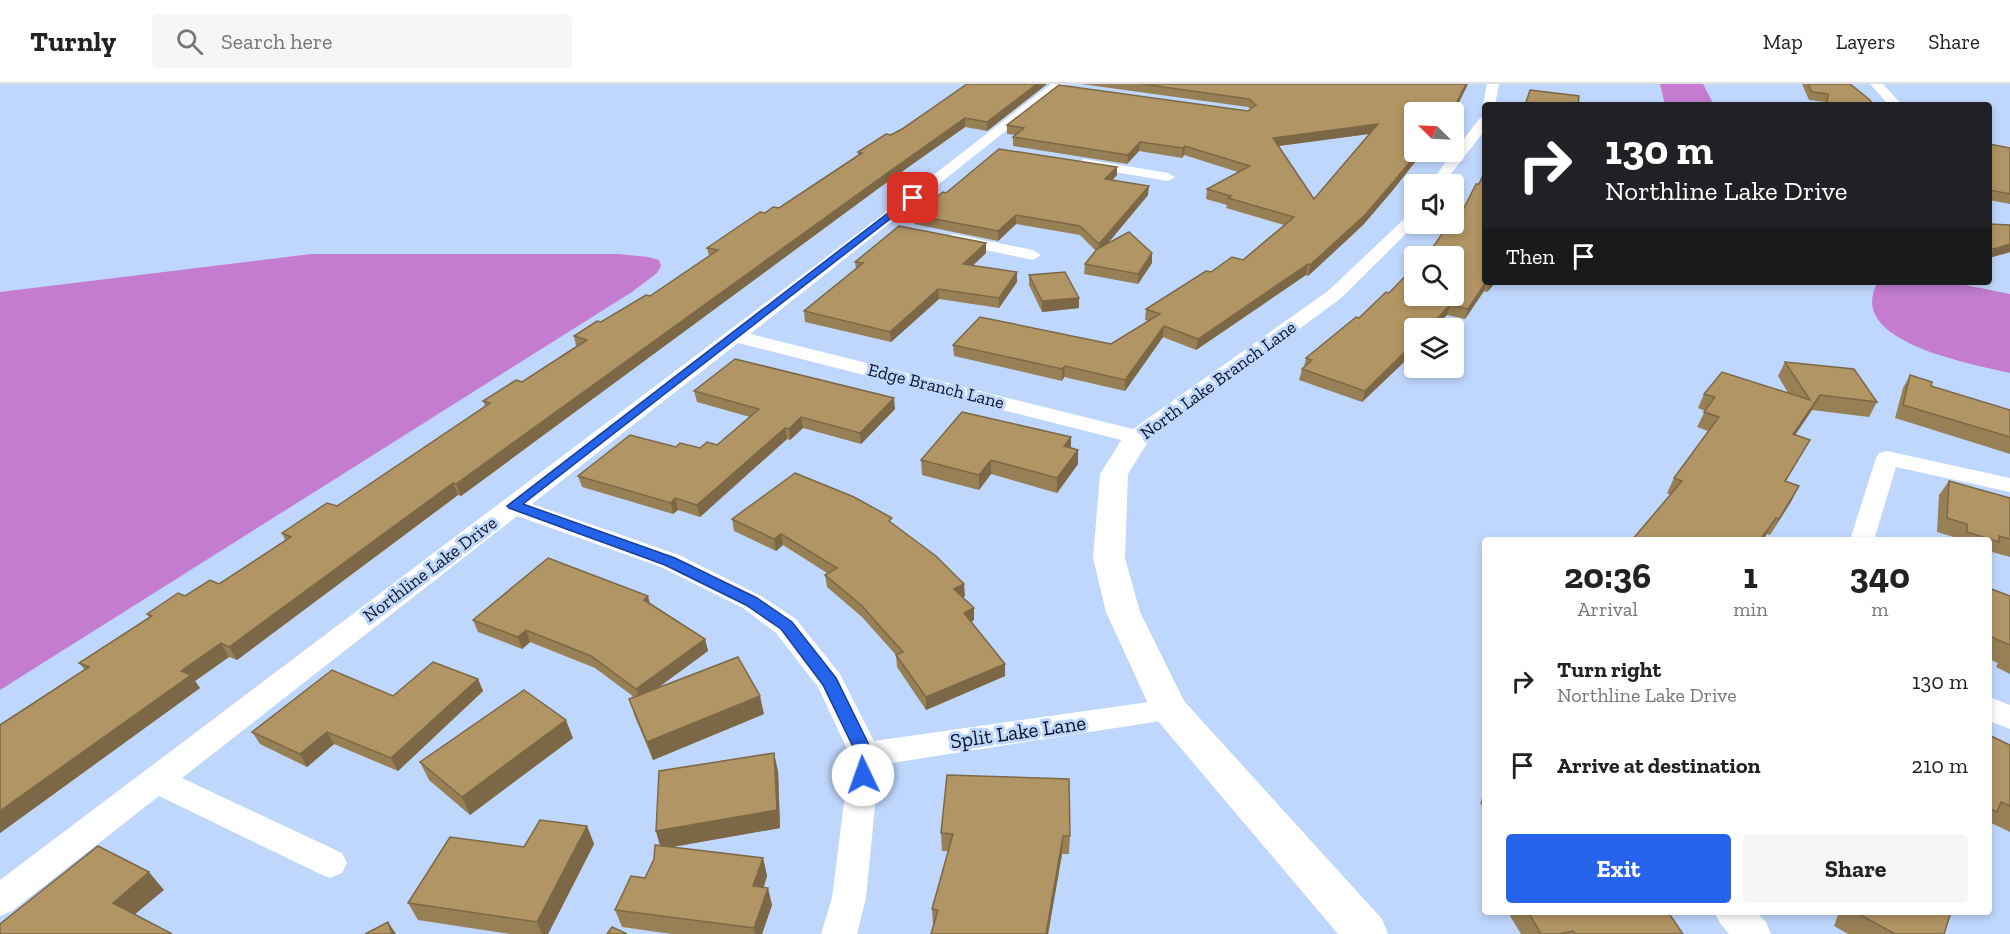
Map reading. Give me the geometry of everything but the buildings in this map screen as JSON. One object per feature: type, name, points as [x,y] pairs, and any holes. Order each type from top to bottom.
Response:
[{"type":"street","points":[[1490,102],[1493,84]]},
{"type":"street","points":[[1876,84],[1893,102]]},
{"type":"street","name":"Northline Lake Drive","points":[[0,900],[1060,86]]},
{"type":"street","points":[[1444,174],[1482,124]]},
{"type":"street","points":[[978,147],[1002,150]]},
{"type":"street","points":[[1073,162],[1167,177]]},
{"type":"street","points":[[880,224],[904,229]]},
{"type":"street","name":"North Lake Branch Lane","points":[[1366,934],[1170,710],[1123,612],[1108,558],[1114,474],[1137,437],[1334,295],[1404,228]]},
{"type":"street","points":[[939,236],[1033,255]]},
{"type":"street","name":"Edge Branch Lane","points":[[735,336],[1137,437]]},
{"type":"street","points":[[1863,537],[1887,458],[2010,485]]},
{"type":"street","points":[[513,506],[670,561],[752,602],[786,626],[830,682],[865,755],[849,898],[839,934]]},
{"type":"street","points":[[1992,709],[2010,718]]},
{"type":"street","name":"Split Lake Lane","points":[[865,755],[1170,710]]},
{"type":"street","points":[[156,780],[330,863]]},
{"type":"street","points":[[1735,915],[1753,934]]},
{"type":"shaded area","points":[[1660,84],[1703,84],[1712,102],[1664,102]]},
{"type":"shaded area","points":[[311,254],[618,254],[659,260],[661,266],[657,273],[632,292],[0,690],[0,292]]},
{"type":"shaded area","points":[[1877,285],[1965,285],[2010,294],[2010,373],[1917,347],[1895,335],[1879,320],[1872,303]]},
{"type":"route","points":[[863,775],[865,755],[830,682],[786,626],[752,602],[670,561],[513,506],[913,198]]}]
